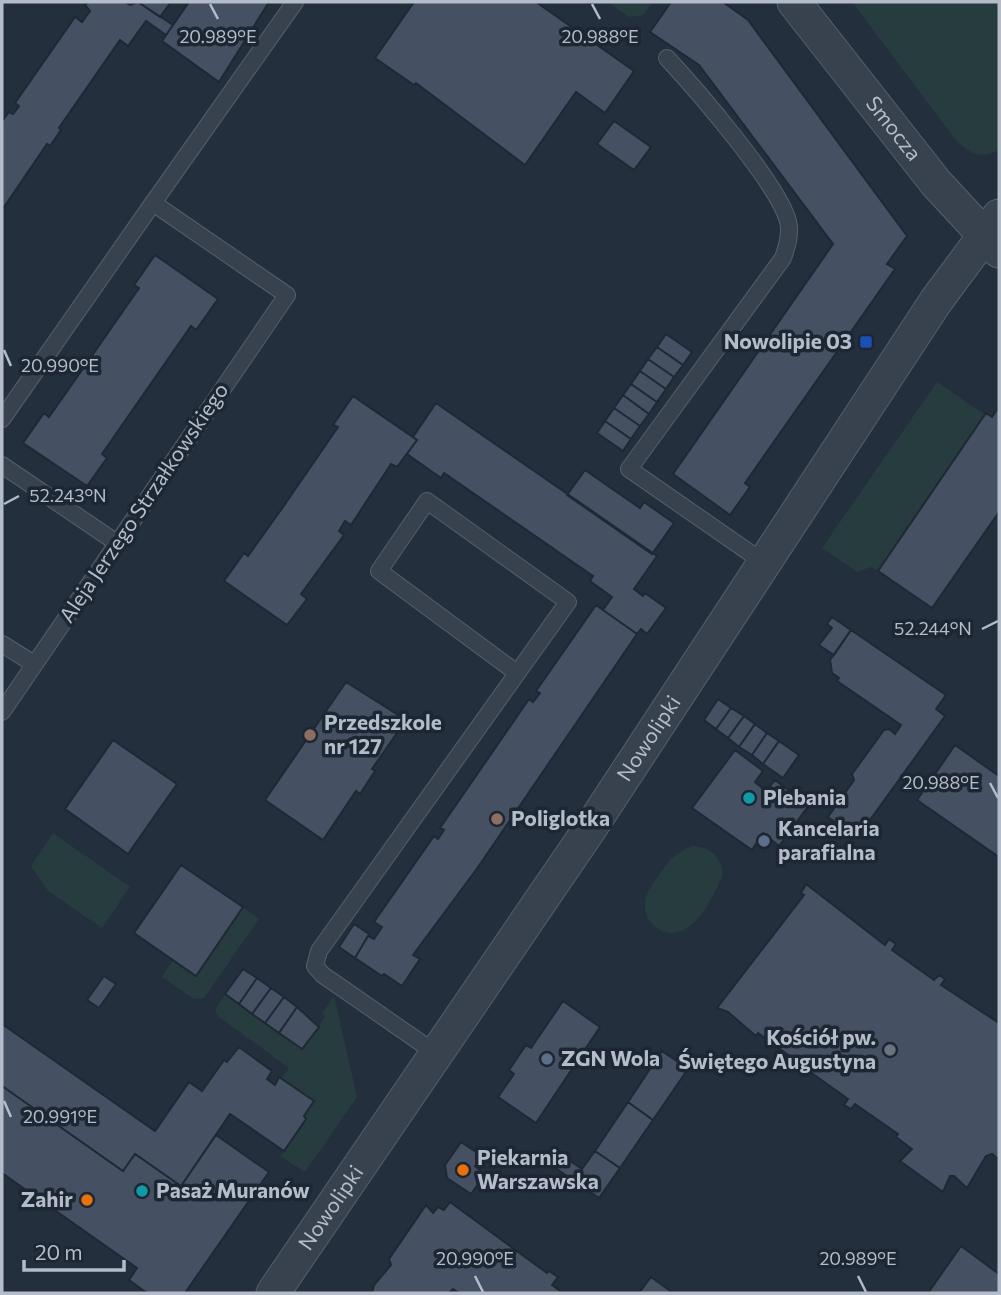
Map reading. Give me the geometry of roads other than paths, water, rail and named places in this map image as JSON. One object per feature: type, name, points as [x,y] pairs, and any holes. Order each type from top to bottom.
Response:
[{"type":"street","name":"Smocza","points":[[794,2],[936,183],[994,235]]},
{"type":"street","name":"Nowolipki","points":[[272,1293],[437,1054],[766,564],[936,300],[994,235]]},
{"type":"lane","points":[[2,419],[295,2]]},
{"type":"lane","points":[[667,58],[690,83],[776,196],[789,225],[789,241],[783,258],[629,469],[766,564]]},
{"type":"lane","name":"Aleja Jerzego Strzałkowskiego","points":[[2,712],[287,295],[153,203]]},
{"type":"lane","points":[[2,465],[117,543]]},
{"type":"lane","points":[[437,1054],[316,966],[319,951],[568,602],[427,501],[379,572],[517,673]]},
{"type":"lane","points":[[2,643],[34,664]]},
{"type":"place","name":"Nowolipie 03","points":[[866,342]]},
{"type":"place","name":"Przedszkole nr 127","points":[[310,735]]},
{"type":"place","name":"Plebania","points":[[749,798]]},
{"type":"place","name":"Poliglotka","points":[[497,819]]},
{"type":"place","name":"Kancelaria parafialna","points":[[764,841]]},
{"type":"place","name":"Kościół pw. Świętego Augustyna","points":[[890,1050]]},
{"type":"place","name":"ZGN Wola","points":[[547,1059]]},
{"type":"place","name":"Piekarnia Warszawska","points":[[463,1170]]},
{"type":"place","name":"Pasaż Muranów","points":[[142,1191]]},
{"type":"place","name":"Zahir","points":[[87,1200]]}]
